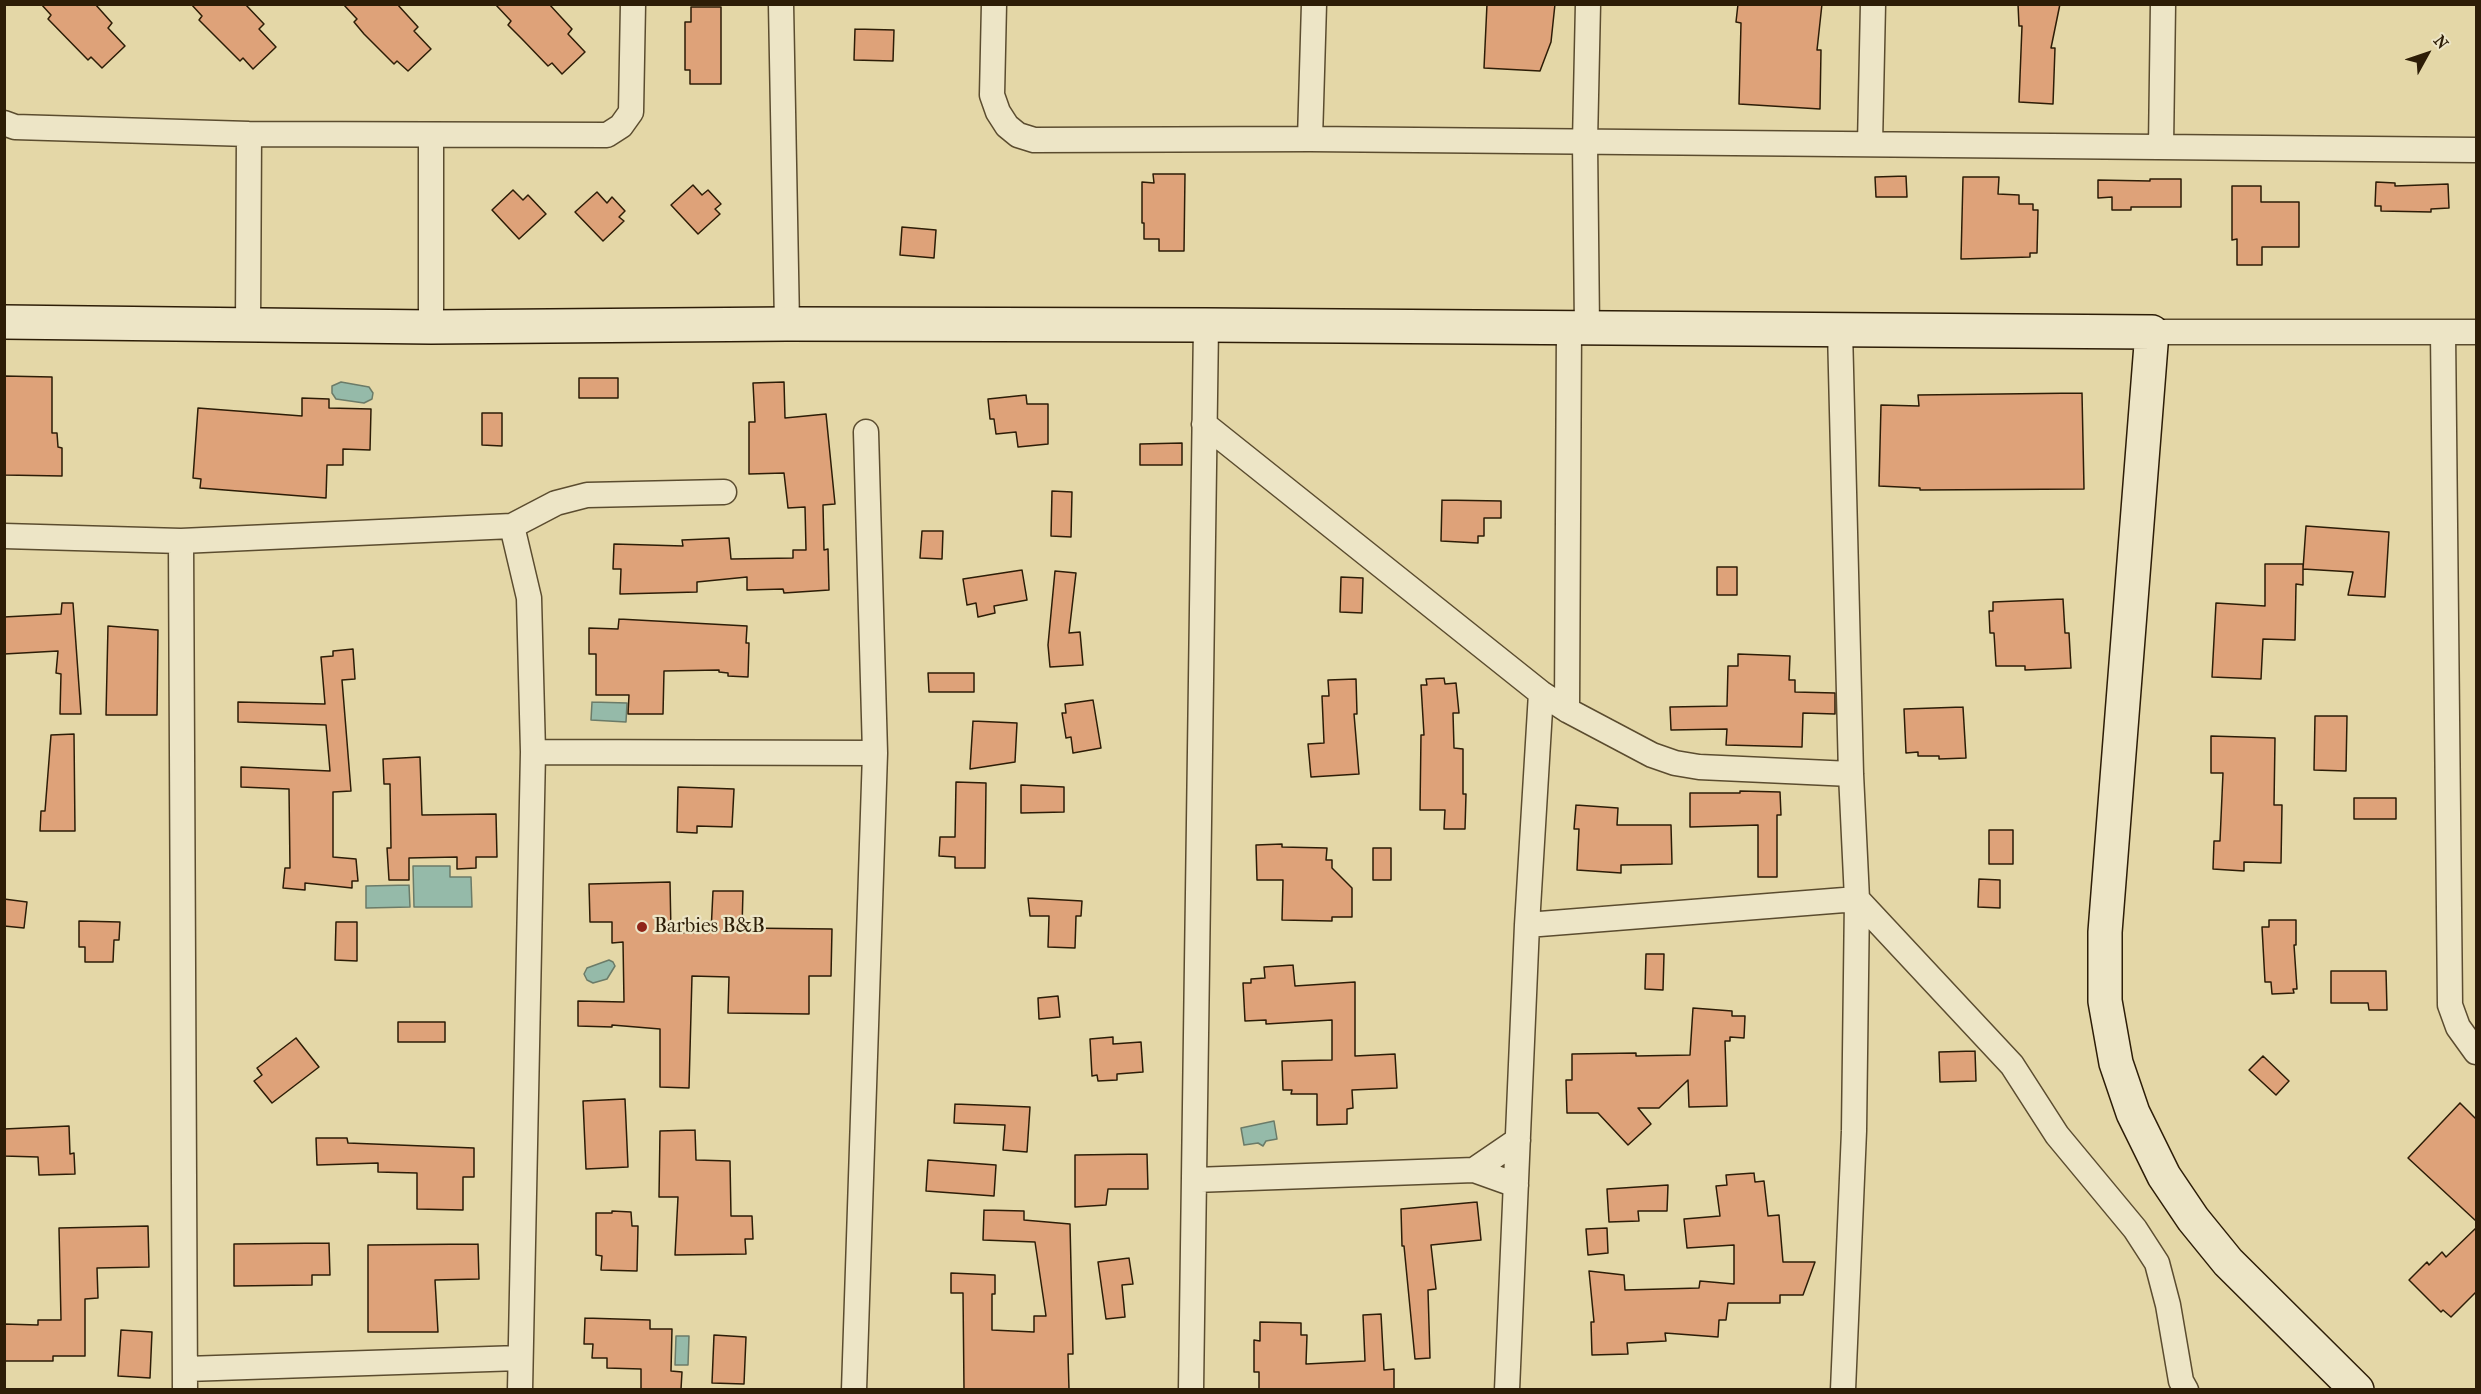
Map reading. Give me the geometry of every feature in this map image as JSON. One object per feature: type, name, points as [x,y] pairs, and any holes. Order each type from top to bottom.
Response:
[{"type":"street","points":[[4,123],[15,127],[249,134],[607,135],[627,120],[631,112],[633,4]]},
{"type":"street","points":[[781,4],[787,324]]},
{"type":"street","points":[[994,4],[992,95],[1003,119],[1018,135],[1034,140],[1310,139],[2476,150]]},
{"type":"street","points":[[1310,139],[1314,4]]},
{"type":"street","points":[[1568,710],[1588,4]]},
{"type":"street","points":[[1870,144],[1873,4]]},
{"type":"street","points":[[2161,147],[2163,4]]},
{"type":"street","points":[[248,326],[249,134]]},
{"type":"street","points":[[431,135],[431,327]]},
{"type":"street","points":[[4,322],[431,327],[787,324],[1206,325],[2476,332]]},
{"type":"street","points":[[1191,1389],[1206,325]]},
{"type":"street","points":[[1840,330],[1851,774],[1857,899],[1854,1131],[1843,1389]]},
{"type":"street","points":[[2152,332],[2105,932],[2105,1001],[2116,1063],[2138,1124],[2164,1176],[2193,1219],[2228,1262],[2357,1389]]},
{"type":"street","points":[[2443,332],[2450,1005],[2458,1027],[2476,1052]]},
{"type":"street","points":[[1204,424],[1541,693],[1568,710],[1652,755],[1675,763],[1851,774]]},
{"type":"street","points":[[854,1389],[875,753],[866,432]]},
{"type":"street","points":[[4,536],[181,541],[512,526],[556,502],[587,495],[724,492]]},
{"type":"street","points":[[512,526],[529,598],[533,752],[520,1389]]},
{"type":"street","points":[[181,541],[185,1379],[520,1358]]},
{"type":"street","points":[[1507,1389],[1527,925],[1541,693]]},
{"type":"street","points":[[533,752],[875,753]]},
{"type":"street","points":[[1527,925],[1857,899]]},
{"type":"street","points":[[1857,899],[2012,1065],[2057,1135],[2135,1228],[2157,1263],[2190,1387]]},
{"type":"street","points":[[1474,1170],[1518,1140]]},
{"type":"street","points":[[1194,1180],[1474,1170],[1516,1185]]},
{"type":"shaded area","points":[[341,382],[369,387],[373,393],[372,399],[364,403],[336,399],[332,393],[332,386]]},
{"type":"shaded area","points":[[592,702],[627,703],[626,722],[591,720]]},
{"type":"shaded area","points":[[413,866],[450,866],[450,877],[471,877],[472,907],[414,907]]},
{"type":"shaded area","points":[[409,885],[410,907],[366,908],[366,886]]},
{"type":"shaded area","points":[[609,960],[615,966],[607,979],[593,983],[587,980],[584,974],[587,968]]},
{"type":"shaded area","points":[[1274,1121],[1277,1139],[1266,1141],[1263,1146],[1258,1143],[1244,1145],[1241,1128]]},
{"type":"shaded area","points":[[676,1336],[689,1336],[688,1365],[675,1365]]},
{"type":"building","points":[[41,4],[95,4],[112,23],[108,28],[125,46],[102,68],[91,57],[88,60],[48,19],[51,15]]},
{"type":"building","points":[[191,4],[245,4],[264,24],[259,29],[276,47],[253,69],[243,58],[240,61],[199,20],[202,16]]},
{"type":"building","points":[[343,4],[397,4],[418,27],[414,31],[431,49],[408,71],[397,61],[394,64],[364,34],[354,22],[357,19]]},
{"type":"building","points":[[495,4],[549,4],[572,29],[568,34],[585,52],[562,74],[552,63],[548,66],[508,25],[511,21]]},
{"type":"building","points":[[1487,4],[1555,4],[1551,42],[1540,71],[1484,68]]},
{"type":"building","points":[[1738,4],[1822,4],[1817,50],[1821,50],[1820,109],[1739,104],[1741,23],[1736,22]]},
{"type":"building","points":[[2018,4],[2060,4],[2051,48],[2055,48],[2053,104],[2019,102],[2022,26],[2019,26]]},
{"type":"building","points":[[691,7],[721,7],[721,84],[690,84],[690,70],[685,70],[685,22],[691,22]]},
{"type":"building","points":[[855,29],[894,30],[893,61],[854,60]]},
{"type":"building","points":[[1153,174],[1185,174],[1184,251],[1159,251],[1159,239],[1144,239],[1142,182],[1154,183]]},
{"type":"building","points":[[1906,176],[1907,197],[1876,197],[1875,177]]},
{"type":"building","points":[[1963,177],[1999,177],[1998,194],[2019,195],[2019,204],[2033,204],[2033,210],[2038,210],[2037,253],[2030,253],[2030,257],[1961,259]]},
{"type":"building","points":[[2150,179],[2181,179],[2181,207],[2131,207],[2131,210],[2112,210],[2112,197],[2098,198],[2098,180],[2150,181]]},
{"type":"building","points":[[2376,182],[2395,183],[2395,186],[2448,184],[2449,208],[2431,209],[2431,212],[2381,211],[2381,206],[2375,206]]},
{"type":"building","points":[[693,185],[702,195],[708,190],[721,204],[715,209],[720,214],[698,234],[671,205]]},
{"type":"building","points":[[2232,186],[2261,186],[2261,202],[2299,202],[2299,247],[2262,247],[2262,265],[2237,265],[2237,239],[2232,240]]},
{"type":"building","points":[[513,190],[523,200],[528,195],[546,214],[519,239],[492,210]]},
{"type":"building","points":[[597,192],[607,203],[612,197],[625,211],[619,217],[624,221],[603,241],[575,212]]},
{"type":"building","points":[[902,227],[936,230],[934,258],[900,255]]},
{"type":"building","points":[[4,376],[52,377],[52,433],[57,433],[58,447],[62,448],[62,476],[4,475]]},
{"type":"building","points":[[579,378],[618,378],[618,398],[579,398]]},
{"type":"building","points":[[784,382],[785,418],[826,414],[835,504],[823,505],[824,550],[828,549],[829,590],[784,593],[783,589],[747,590],[747,577],[697,582],[697,592],[620,594],[621,569],[613,569],[614,544],[683,546],[682,540],[729,538],[731,559],[793,558],[793,550],[806,550],[805,507],[788,508],[784,473],[749,474],[749,422],[755,422],[753,383]]},
{"type":"building","points":[[2082,393],[2084,489],[1920,490],[1920,488],[1879,486],[1881,405],[1919,406],[1918,395]]},
{"type":"building","points":[[1026,395],[1027,404],[1048,404],[1048,444],[1018,447],[1016,432],[996,434],[994,419],[990,419],[988,399]]},
{"type":"building","points":[[302,398],[329,399],[329,408],[371,409],[370,450],[343,449],[343,465],[327,465],[326,498],[200,488],[201,479],[193,478],[198,408],[302,416]]},
{"type":"building","points":[[482,413],[502,413],[502,446],[482,445]]},
{"type":"building","points":[[1182,443],[1182,465],[1140,465],[1140,444]]},
{"type":"building","points":[[1052,491],[1072,492],[1071,537],[1051,536]]},
{"type":"building","points":[[1442,500],[1501,501],[1501,518],[1484,518],[1484,536],[1478,536],[1478,543],[1441,541]]},
{"type":"building","points":[[2306,526],[2389,532],[2385,597],[2348,595],[2353,572],[2303,569]]},
{"type":"building","points":[[922,531],[943,531],[942,559],[920,558]]},
{"type":"building","points":[[2265,564],[2303,564],[2303,585],[2296,584],[2295,640],[2263,639],[2261,679],[2212,677],[2216,603],[2265,606]]},
{"type":"building","points":[[1717,567],[1737,567],[1737,595],[1717,595]]},
{"type":"building","points":[[1022,570],[1027,600],[994,606],[995,613],[978,617],[976,603],[967,605],[963,579]]},
{"type":"building","points":[[1055,571],[1076,573],[1069,633],[1080,632],[1083,665],[1050,667],[1048,645]]},
{"type":"building","points":[[1341,577],[1363,578],[1362,613],[1340,612]]},
{"type":"building","points":[[2063,599],[2065,633],[2069,633],[2071,668],[2025,670],[2025,666],[1996,666],[1994,633],[1990,633],[1989,611],[1993,611],[1993,602]]},
{"type":"building","points":[[62,603],[73,603],[81,714],[60,714],[61,674],[56,673],[58,651],[4,654],[4,617],[61,614]]},
{"type":"building","points":[[619,619],[747,626],[748,677],[728,676],[728,673],[719,672],[719,670],[664,671],[663,714],[628,714],[629,695],[596,695],[596,654],[589,654],[589,628],[618,629]]},
{"type":"building","points":[[108,626],[158,630],[157,715],[106,715]]},
{"type":"building","points":[[353,649],[355,679],[342,680],[351,791],[333,792],[333,857],[356,859],[358,881],[352,881],[352,888],[305,883],[305,890],[283,888],[285,868],[290,868],[289,789],[241,787],[241,767],[330,771],[326,725],[238,722],[238,702],[325,704],[321,657],[333,656],[333,651]]},
{"type":"building","points":[[1738,654],[1790,656],[1789,680],[1795,680],[1795,692],[1835,693],[1835,714],[1803,713],[1802,747],[1726,745],[1727,729],[1671,730],[1670,707],[1727,706],[1728,666],[1738,666]]},
{"type":"building","points":[[928,673],[974,673],[974,692],[929,692]]},
{"type":"building","points":[[1444,678],[1445,684],[1456,683],[1459,713],[1453,713],[1454,748],[1463,749],[1463,794],[1466,794],[1465,829],[1444,829],[1445,810],[1420,810],[1421,735],[1424,735],[1421,685],[1427,685],[1426,679]]},
{"type":"building","points":[[1356,679],[1357,714],[1354,714],[1359,774],[1311,777],[1308,744],[1324,743],[1322,696],[1329,696],[1328,680]]},
{"type":"building","points":[[1093,700],[1101,748],[1073,753],[1071,737],[1066,738],[1062,713],[1066,713],[1065,704]]},
{"type":"building","points":[[1963,707],[1966,758],[1939,759],[1939,756],[1918,756],[1918,752],[1906,753],[1904,709]]},
{"type":"building","points":[[2315,716],[2347,716],[2346,771],[2314,770]]},
{"type":"building","points":[[973,721],[1017,723],[1015,762],[970,769]]},
{"type":"building","points":[[74,734],[75,831],[40,831],[41,811],[45,811],[51,735]]},
{"type":"building","points":[[2211,736],[2275,738],[2274,805],[2282,805],[2281,863],[2244,862],[2244,871],[2213,869],[2214,841],[2220,841],[2223,773],[2211,773]]},
{"type":"building","points":[[420,757],[422,815],[496,814],[497,857],[476,857],[476,868],[457,869],[457,857],[409,858],[409,880],[389,880],[387,848],[391,848],[390,784],[384,784],[383,759]]},
{"type":"building","points":[[956,782],[986,783],[985,868],[955,868],[955,857],[939,856],[940,837],[955,837]]},
{"type":"building","points":[[1021,785],[1064,787],[1064,812],[1021,813]]},
{"type":"building","points":[[678,787],[734,789],[732,827],[697,826],[697,833],[677,832]]},
{"type":"building","points":[[1740,791],[1780,792],[1781,815],[1777,815],[1777,877],[1758,877],[1758,825],[1690,827],[1690,793],[1740,793]]},
{"type":"building","points":[[2354,798],[2396,798],[2396,819],[2354,819]]},
{"type":"building","points":[[1576,805],[1618,808],[1617,825],[1671,825],[1672,864],[1621,865],[1621,873],[1577,870],[1579,829],[1574,829]]},
{"type":"building","points":[[1989,830],[2013,830],[2013,864],[1989,864]]},
{"type":"building","points":[[1282,844],[1282,847],[1327,848],[1326,860],[1332,860],[1332,868],[1352,888],[1352,917],[1332,917],[1332,921],[1282,920],[1283,880],[1257,880],[1256,845]]},
{"type":"building","points":[[1373,848],[1391,848],[1391,880],[1373,880]]},
{"type":"building","points":[[1979,879],[2000,880],[2000,908],[1978,907]]},
{"type":"building","points":[[670,882],[671,933],[711,932],[713,891],[743,891],[742,928],[832,929],[831,976],[809,976],[809,1014],[728,1013],[729,977],[692,976],[689,1088],[660,1087],[660,1029],[612,1025],[612,1027],[578,1026],[578,1001],[624,1002],[623,942],[612,943],[612,922],[590,922],[589,884]]},
{"type":"building","points":[[1028,898],[1082,901],[1081,916],[1076,916],[1075,948],[1048,947],[1049,916],[1030,916]]},
{"type":"building","points":[[4,899],[27,902],[24,928],[4,926]]},
{"type":"building","points":[[2269,920],[2296,920],[2296,945],[2294,945],[2297,989],[2293,989],[2294,993],[2272,994],[2271,982],[2265,982],[2262,927],[2269,927]]},
{"type":"building","points":[[79,921],[120,922],[119,940],[114,940],[113,962],[85,962],[85,947],[79,947]]},
{"type":"building","points":[[336,922],[357,922],[357,961],[335,960]]},
{"type":"building","points":[[1646,954],[1664,954],[1663,990],[1645,989]]},
{"type":"building","points":[[1293,965],[1295,986],[1355,982],[1355,1056],[1395,1054],[1397,1088],[1352,1090],[1353,1108],[1347,1109],[1347,1124],[1317,1125],[1317,1094],[1291,1094],[1292,1090],[1283,1090],[1282,1061],[1332,1060],[1332,1020],[1266,1024],[1266,1020],[1245,1021],[1243,983],[1251,983],[1251,979],[1265,978],[1264,967]]},
{"type":"building","points":[[2331,971],[2386,971],[2387,1010],[2369,1010],[2368,1003],[2331,1003]]},
{"type":"building","points":[[1058,996],[1060,1017],[1039,1019],[1038,998]]},
{"type":"building","points":[[1693,1008],[1732,1011],[1732,1016],[1745,1016],[1744,1038],[1730,1037],[1730,1041],[1725,1041],[1727,1106],[1689,1107],[1688,1080],[1659,1108],[1638,1108],[1651,1124],[1628,1145],[1598,1113],[1567,1113],[1566,1080],[1572,1080],[1572,1054],[1690,1055]]},
{"type":"building","points":[[398,1022],[445,1022],[445,1042],[398,1042]]},
{"type":"building","points":[[1113,1037],[1113,1044],[1141,1042],[1143,1072],[1117,1074],[1117,1080],[1098,1081],[1097,1075],[1092,1076],[1090,1039]]},
{"type":"building","points":[[296,1038],[319,1067],[272,1103],[254,1081],[262,1075],[257,1068]]},
{"type":"building","points":[[1975,1051],[1976,1081],[1940,1082],[1939,1052]]},
{"type":"building","points":[[2263,1056],[2289,1081],[2276,1095],[2249,1070]]},
{"type":"building","points":[[625,1099],[628,1167],[586,1169],[583,1101]]},
{"type":"building","points":[[2460,1103],[2476,1119],[2476,1221],[2408,1158]]},
{"type":"building","points":[[955,1104],[1030,1107],[1027,1152],[1003,1150],[1005,1125],[954,1123]]},
{"type":"building","points":[[69,1126],[70,1154],[74,1153],[75,1174],[39,1175],[38,1157],[4,1156],[4,1129]]},
{"type":"building","points":[[695,1130],[696,1160],[730,1161],[731,1216],[752,1216],[753,1239],[745,1239],[746,1254],[675,1255],[678,1197],[659,1197],[660,1131]]},
{"type":"building","points":[[316,1138],[347,1138],[348,1143],[474,1148],[474,1177],[463,1177],[463,1210],[417,1209],[417,1173],[378,1172],[378,1163],[317,1165]]},
{"type":"building","points":[[1147,1154],[1148,1189],[1108,1189],[1106,1205],[1075,1207],[1075,1155]]},
{"type":"building","points":[[928,1160],[996,1165],[994,1196],[926,1191]]},
{"type":"building","points":[[1754,1173],[1755,1182],[1764,1181],[1768,1216],[1779,1215],[1783,1262],[1815,1262],[1803,1295],[1780,1295],[1780,1303],[1728,1303],[1726,1320],[1719,1320],[1718,1337],[1665,1333],[1666,1341],[1627,1343],[1628,1354],[1592,1355],[1591,1322],[1594,1322],[1589,1271],[1624,1275],[1625,1290],[1699,1288],[1700,1281],[1734,1284],[1734,1245],[1687,1248],[1684,1219],[1720,1216],[1716,1186],[1727,1185],[1726,1175]]},
{"type":"building","points":[[1668,1185],[1667,1211],[1638,1211],[1639,1221],[1609,1222],[1607,1189]]},
{"type":"building","points":[[1477,1202],[1481,1240],[1431,1245],[1436,1289],[1428,1290],[1430,1358],[1415,1359],[1404,1246],[1402,1246],[1401,1209]]},
{"type":"building","points":[[984,1210],[1024,1211],[1024,1220],[1070,1224],[1073,1354],[1068,1354],[1069,1389],[964,1389],[963,1293],[951,1293],[951,1273],[995,1275],[995,1294],[992,1294],[992,1330],[1034,1332],[1034,1316],[1046,1316],[1035,1242],[983,1240]]},
{"type":"building","points":[[612,1211],[631,1212],[632,1226],[638,1226],[637,1271],[601,1270],[602,1256],[596,1255],[596,1213],[612,1213]]},
{"type":"building","points":[[148,1226],[149,1267],[97,1268],[98,1298],[85,1299],[85,1356],[53,1356],[53,1361],[4,1361],[4,1324],[38,1325],[38,1320],[61,1320],[59,1228]]},
{"type":"building","points":[[1607,1228],[1608,1253],[1588,1255],[1586,1229]]},
{"type":"building","points":[[2476,1228],[2476,1292],[2451,1317],[2443,1310],[2441,1312],[2409,1280],[2427,1262],[2429,1265],[2442,1252],[2446,1257]]},
{"type":"building","points":[[329,1243],[330,1275],[312,1275],[312,1285],[234,1286],[234,1244]]},
{"type":"building","points":[[478,1244],[479,1279],[435,1280],[438,1332],[368,1332],[368,1245]]},
{"type":"building","points":[[1129,1258],[1133,1284],[1122,1285],[1125,1317],[1106,1319],[1098,1262]]},
{"type":"building","points":[[1381,1314],[1384,1370],[1394,1369],[1394,1389],[1259,1389],[1259,1372],[1254,1372],[1254,1340],[1260,1341],[1260,1322],[1301,1323],[1301,1335],[1307,1335],[1306,1364],[1365,1361],[1363,1315]]},
{"type":"building","points":[[585,1318],[650,1320],[650,1329],[672,1329],[671,1371],[682,1372],[681,1389],[641,1389],[641,1369],[607,1368],[607,1358],[592,1358],[593,1344],[584,1344]]},
{"type":"building","points":[[121,1330],[152,1332],[150,1378],[118,1376]]},
{"type":"building","points":[[714,1335],[746,1337],[744,1384],[712,1383]]},
{"type":"place","name":"Barbies B&B","points":[[642,927]]}]
